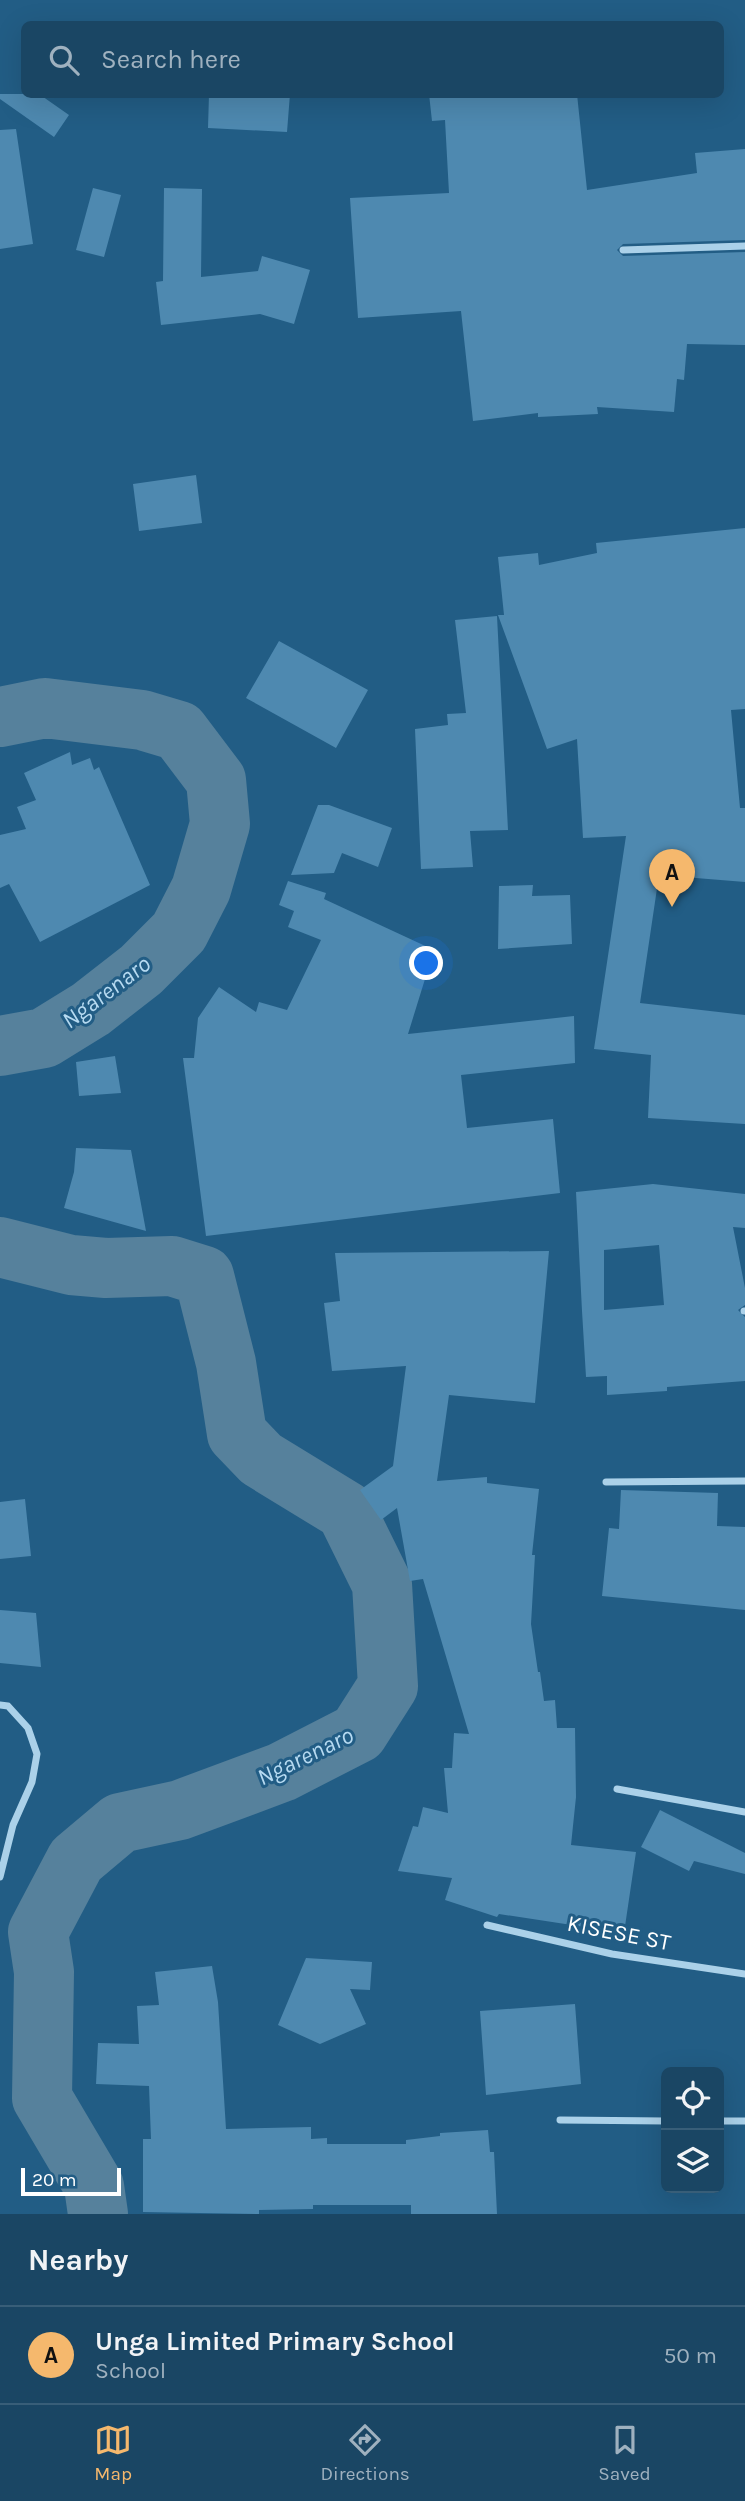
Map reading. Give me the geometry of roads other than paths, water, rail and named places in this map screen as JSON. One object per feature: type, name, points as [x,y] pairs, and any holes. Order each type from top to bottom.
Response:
[{"type":"street","points":[[623,250],[745,246]]},
{"type":"street","points":[[606,1482],[745,1481]]},
{"type":"street","points":[[0,1705],[9,1706],[28,1728],[37,1754],[32,1782],[13,1825],[0,1877]]},
{"type":"street","points":[[617,1789],[745,1812]]},
{"type":"street","name":"KISESE ST","points":[[487,1925],[612,1954],[745,1974]]},
{"type":"street","points":[[559,2120],[661,2120]]},
{"type":"street","points":[[724,2121],[745,2121]]},
{"type":"waterway","name":"Ngarenaro","points":[[0,717],[45,708],[142,720],[179,731],[216,780],[220,824],[201,889],[179,932],[141,970],[91,1009],[44,1038],[0,1046]]},
{"type":"waterway","name":"Ngarenaro","points":[[0,1247],[71,1265],[106,1268],[172,1266],[204,1276],[226,1363],[237,1434],[261,1459],[346,1511],[382,1584],[388,1686],[358,1733],[282,1772],[180,1810],[120,1823],[76,1860],[38,1932],[44,1972],[42,2098],[94,2186],[98,2214]]},
{"type":"place","name":"Unga Limited Primary School","points":[[672,907]]}]
